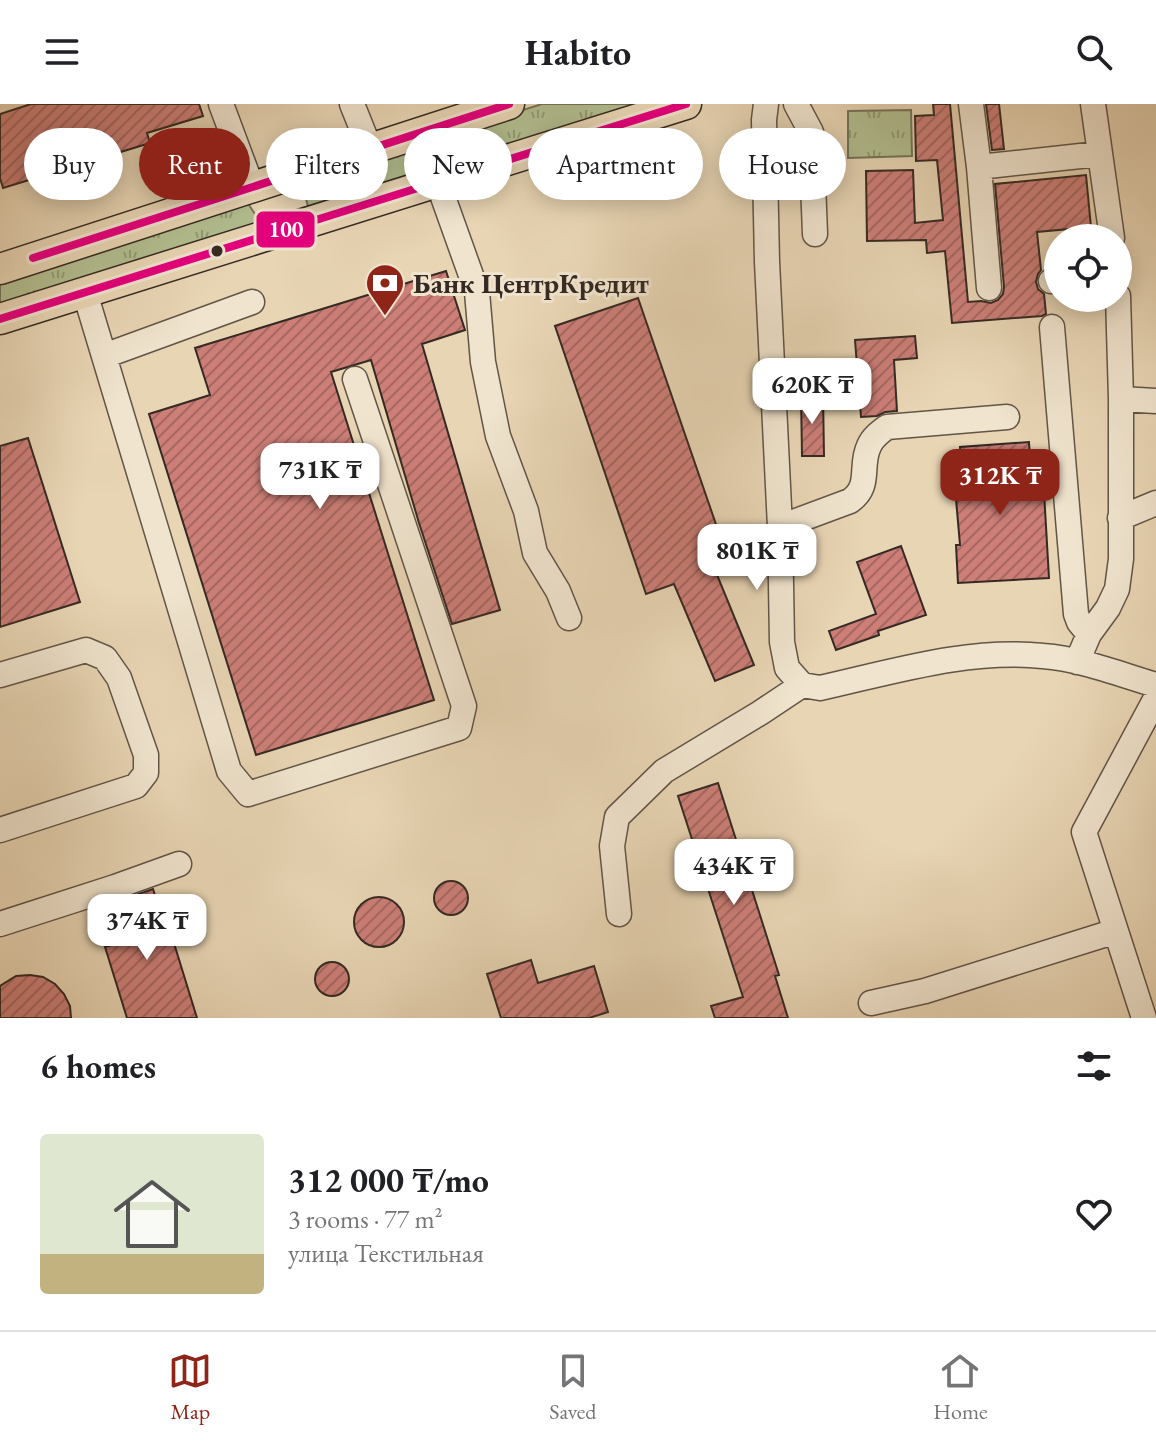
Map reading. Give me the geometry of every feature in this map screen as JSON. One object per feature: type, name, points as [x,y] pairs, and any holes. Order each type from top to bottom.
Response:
[{"type":"main road","points":[[388,141],[455,112],[509,104]]},
{"type":"main road","points":[[512,159],[686,104]]},
{"type":"main road","points":[[0,269],[264,183],[292,228]]},
{"type":"main road","points":[[0,319],[404,193]]},
{"type":"street","points":[[221,104],[264,183]]},
{"type":"street","points":[[352,104],[362,128]]},
{"type":"street","points":[[766,104],[767,262],[780,527],[782,642],[787,668],[802,685],[820,688],[965,658],[1015,654],[1077,662],[1156,685]]},
{"type":"street","points":[[796,104],[811,132],[815,234]]},
{"type":"street","points":[[971,104],[989,288]]},
{"type":"street","points":[[1093,104],[1110,224]]},
{"type":"street","points":[[979,167],[1099,154]]},
{"type":"street","points":[[444,200],[477,292],[483,362],[498,436],[526,511],[535,553],[558,591],[569,618]]},
{"type":"street","points":[[85,293],[229,771],[248,794],[459,728],[462,717],[464,706],[355,379]]},
{"type":"street","points":[[104,356],[252,302]]},
{"type":"street","points":[[1077,662],[1089,634],[1117,589],[1121,559],[1118,312]]},
{"type":"street","points":[[1052,327],[1076,614],[1089,634]]},
{"type":"street","points":[[1121,399],[1156,401]]},
{"type":"street","points":[[780,527],[857,496],[862,490],[868,447],[887,427],[1007,417]]},
{"type":"street","points":[[1120,518],[1156,503]]},
{"type":"street","points":[[0,675],[86,650],[105,658],[119,678],[146,755],[146,773],[136,786],[0,830]]},
{"type":"street","points":[[619,914],[612,846],[617,817],[664,771],[802,685]]},
{"type":"street","points":[[1146,1002],[1116,931],[1084,832],[1156,698]]},
{"type":"street","points":[[0,924],[179,864]]},
{"type":"street","points":[[871,1003],[925,991],[1116,931]]},
{"type":"green space","points":[[542,104],[636,104],[560,128],[528,128],[528,138],[512,143],[512,128],[466,128]]},
{"type":"green space","points":[[911,110],[912,156],[848,158],[848,111]]},
{"type":"green space","points":[[404,148],[404,178],[388,183],[388,153]]},
{"type":"green space","points":[[242,200],[246,200],[255,214],[257,228],[0,310],[0,279]]},
{"type":"green space","points":[[306,200],[339,200],[309,210]]},
{"type":"building","points":[[31,104],[199,104],[203,116],[163,128],[139,128],[139,146],[123,151],[123,128],[24,128],[24,182],[3,188],[0,178],[0,114]]},
{"type":"building","points":[[933,104],[950,104],[968,302],[991,303],[1003,294],[995,184],[1086,175],[1091,224],[1044,224],[1044,231],[1037,232],[1041,270],[1036,282],[1044,294],[1046,314],[952,323],[945,251],[927,253],[926,240],[867,241],[866,171],[913,170],[915,223],[943,220],[937,160],[916,161],[915,116],[934,115]]},
{"type":"building","points":[[986,104],[999,104],[1004,149],[992,150]]},
{"type":"building","points":[[446,271],[465,330],[422,344],[500,610],[452,624],[371,360],[331,372],[434,700],[256,755],[149,414],[210,395],[195,348]]},
{"type":"building","points":[[638,298],[730,565],[715,570],[754,665],[715,681],[674,584],[646,594],[555,326]]},
{"type":"building","points":[[915,336],[917,358],[894,360],[897,411],[861,417],[855,340]]},
{"type":"building","points":[[801,395],[823,395],[824,456],[802,456]]},
{"type":"building","points":[[28,438],[80,602],[0,627],[0,446]]},
{"type":"building","points":[[1029,442],[1032,493],[1044,492],[1049,578],[958,583],[956,545],[960,545],[956,499],[964,498],[960,447]]},
{"type":"building","points":[[901,546],[926,615],[878,631],[879,635],[836,650],[829,631],[876,614],[857,562]]},
{"type":"building","points":[[718,783],[779,975],[775,976],[788,1018],[715,1018],[711,1006],[743,997],[678,796]]},
{"type":"building","points":[[451,881],[463,886],[468,898],[463,910],[451,915],[439,910],[434,898],[439,886]]},
{"type":"building","points":[[153,889],[166,928],[169,927],[197,1018],[127,1018],[105,947],[120,942],[107,905]]},
{"type":"building","points":[[369,898],[389,898],[403,912],[403,932],[389,946],[369,946],[355,932],[355,912]]},
{"type":"building","points":[[531,960],[538,983],[594,966],[608,1012],[589,1018],[501,1018],[487,974]]},
{"type":"building","points":[[332,962],[344,967],[349,979],[344,991],[332,996],[320,991],[315,979],[320,967]]},
{"type":"building","points":[[16,976],[43,977],[55,984],[70,1006],[71,1018],[0,1018],[0,986]]},
{"type":"transit line","name":"100","points":[[33,258],[509,104]]},
{"type":"transit line","name":"100","points":[[0,319],[686,104]]},
{"type":"place","name":"Банк ЦентрКредит","points":[[385,317]]}]
